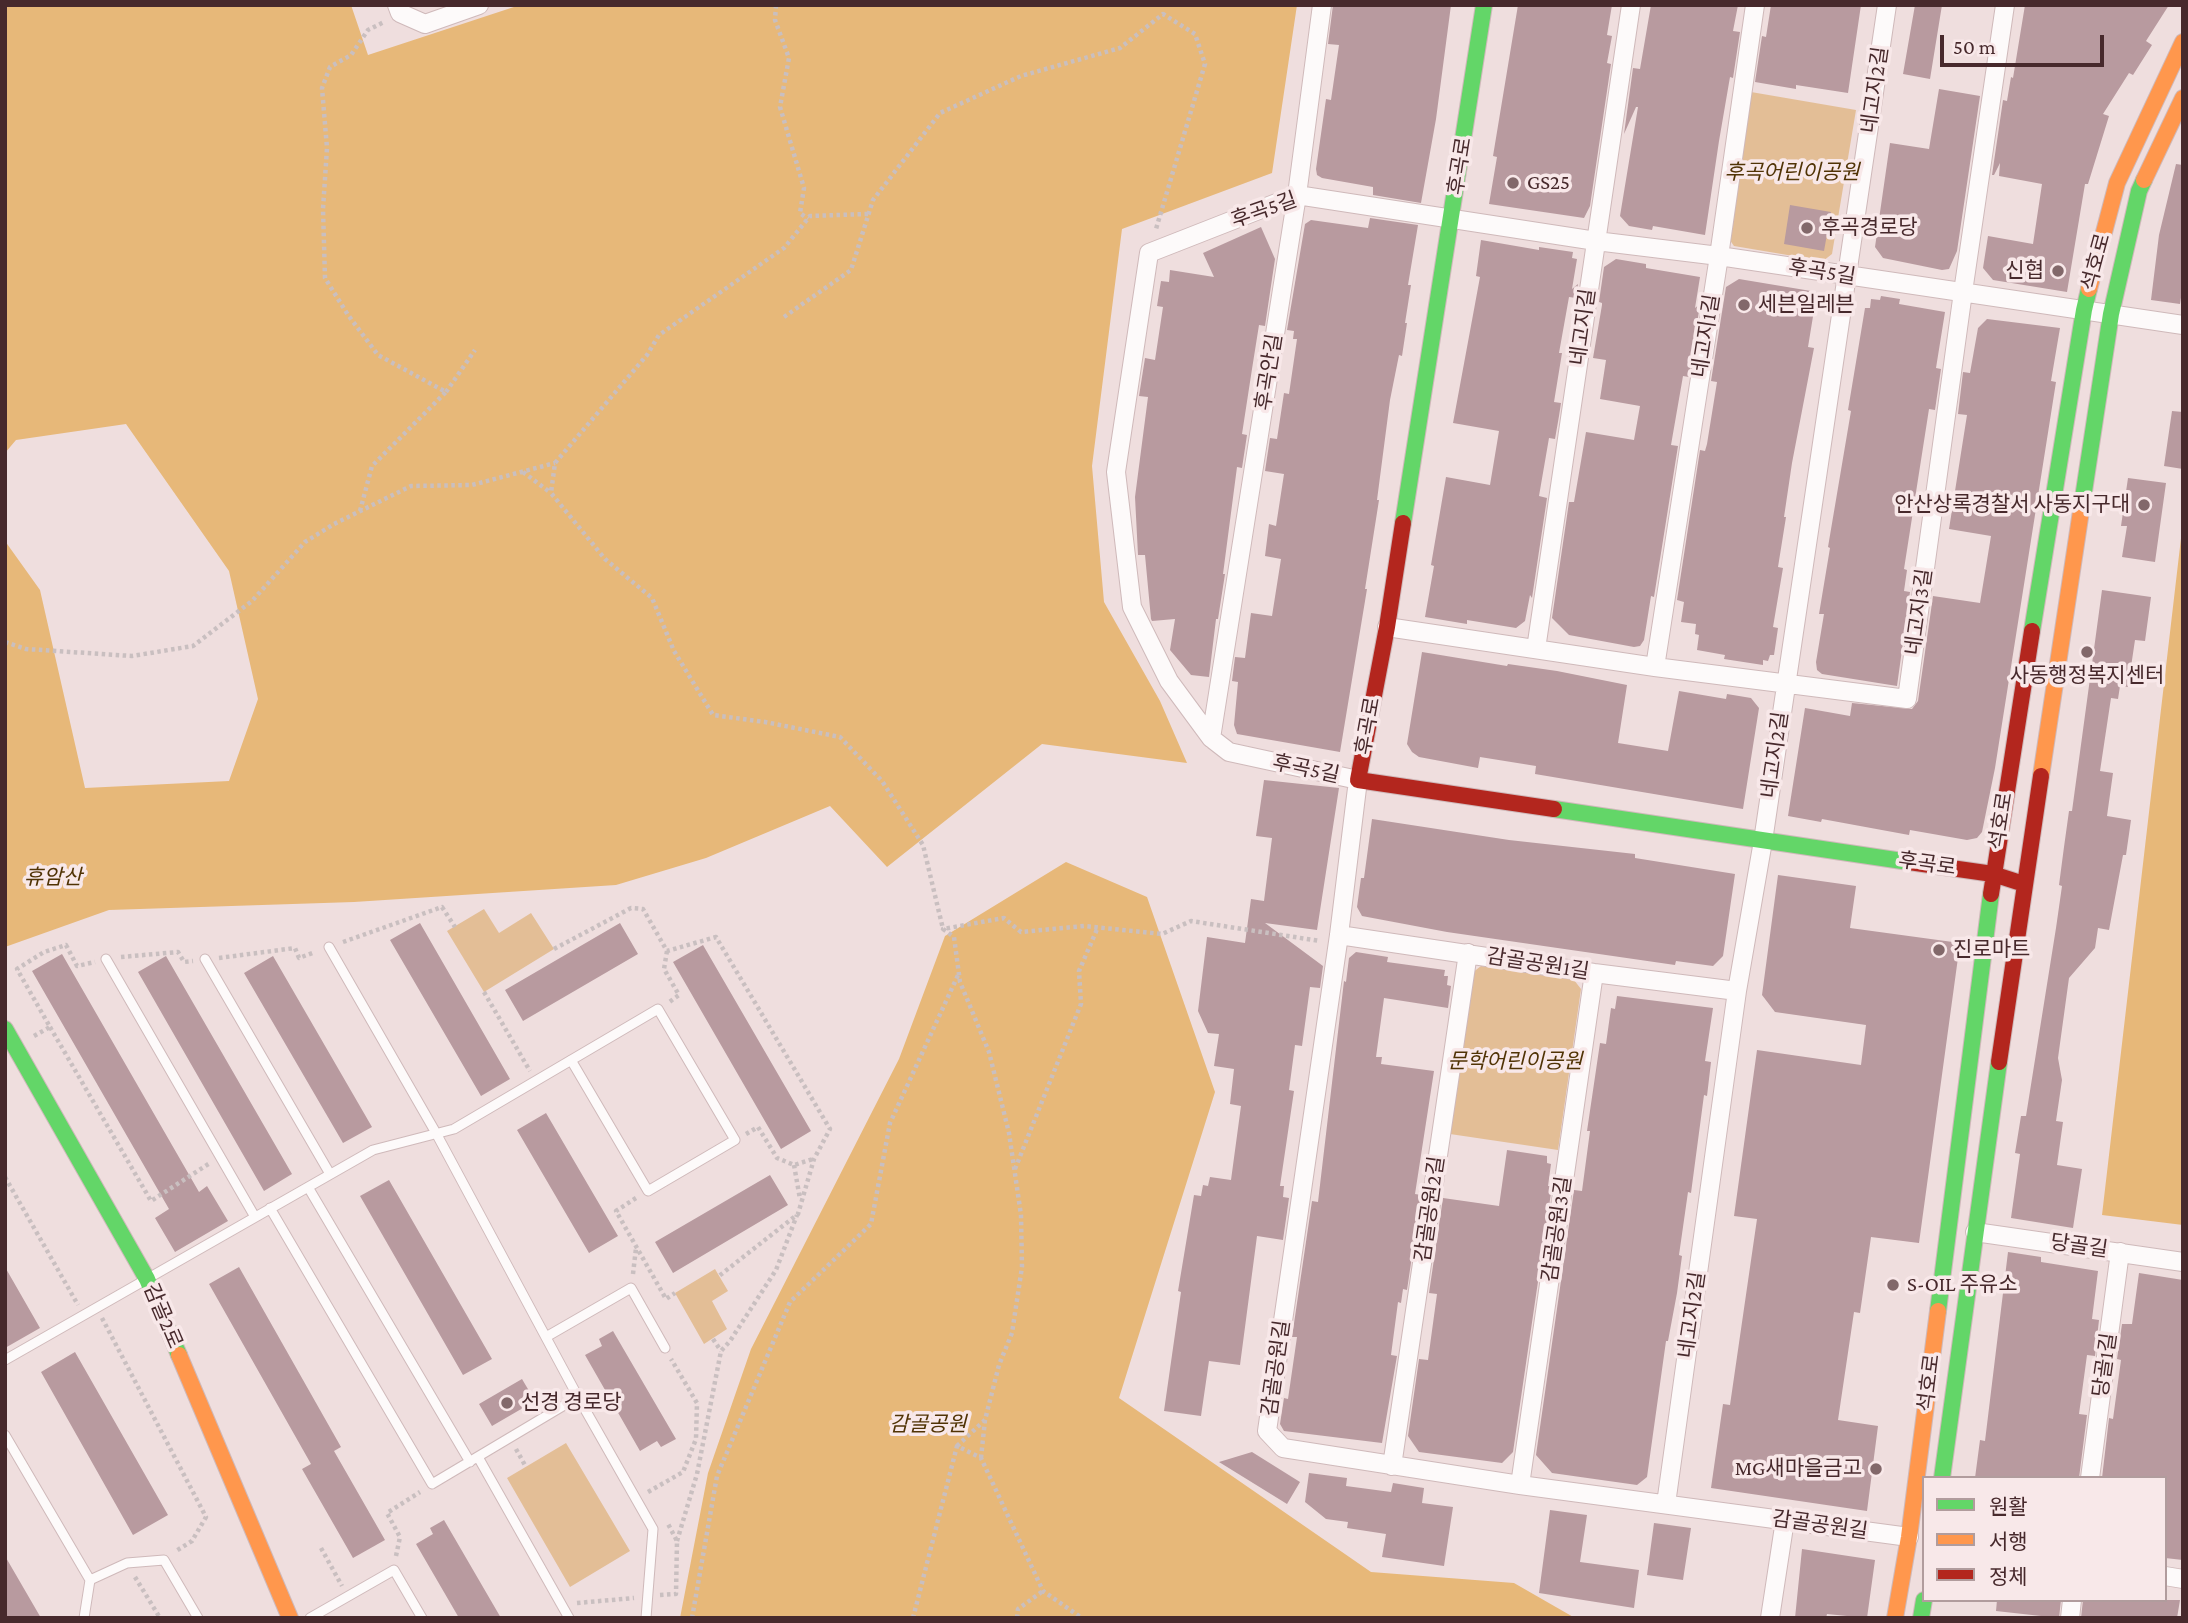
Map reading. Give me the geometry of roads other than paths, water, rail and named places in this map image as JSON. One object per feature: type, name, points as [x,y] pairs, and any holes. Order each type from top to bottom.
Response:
[{"type":"main road","name":"후곡로","points":[[1484,5],[1387,626],[1358,780],[1993,873],[2024,884]]},
{"type":"main road","name":"석호로","points":[[1895,1618],[1909,1537],[1993,873],[2084,310],[2117,183],[2183,42]]},
{"type":"main road","name":"석호로","points":[[1942,1476],[2024,884],[2111,314],[2139,191],[2183,98]]},
{"type":"main road","name":"감골2로","points":[[5,1029],[147,1279],[290,1618]]},
{"type":"street","points":[[399,9],[425,24],[479,5]]},
{"type":"street","name":"후곡안길","points":[[1211,738],[1297,195],[1322,5]]},
{"type":"street","name":"네고지길","points":[[1536,649],[1630,5]]},
{"type":"street","name":"네고지1길","points":[[1654,667],[1719,256],[1755,5]]},
{"type":"street","name":"네고지2길","points":[[1666,1504],[1737,991],[1763,841],[1887,5]]},
{"type":"street","name":"네고지3길","points":[[1387,626],[1654,667],[1907,699],[2005,5]]},
{"type":"street","name":"후곡5길","points":[[1358,780],[1229,752],[1211,738],[1169,681],[1132,607],[1116,472],[1149,253],[1297,195],[1596,241],[1719,256],[2183,325]]},
{"type":"street","name":"감골공원길","points":[[1358,780],[1338,939],[1267,1431],[1283,1448],[1392,1466],[1909,1537]]},
{"type":"street","name":"감골공원1길","points":[[1338,939],[1468,953],[1594,973],[1737,991]]},
{"type":"street","name":"감골공원2길","points":[[1392,1466],[1468,953]]},
{"type":"street","name":"감골공원3길","points":[[1520,1485],[1594,973]]},
{"type":"street","name":"당골길","points":[[1975,1232],[2183,1262]]},
{"type":"street","name":"당골1길","points":[[2090,1476],[2120,1252]]},
{"type":"street","points":[[1770,1618],[1784,1520]]},
{"type":"lane","points":[[329,947],[436,1133],[653,1529],[646,1618]]},
{"type":"lane","points":[[106,959],[255,1217]]},
{"type":"lane","points":[[205,959],[330,1174]]},
{"type":"lane","points":[[5,1360],[373,1150],[453,1129],[658,1009],[735,1140],[648,1191],[571,1060]]},
{"type":"lane","points":[[308,1187],[569,1618]]},
{"type":"lane","points":[[270,1208],[432,1484],[578,1396]]},
{"type":"lane","points":[[546,1337],[631,1289],[665,1348]]},
{"type":"lane","points":[[5,1435],[90,1580],[84,1618]]},
{"type":"lane","points":[[90,1580],[127,1563],[164,1560],[198,1618]]},
{"type":"lane","points":[[310,1618],[394,1570],[422,1618]]},
{"type":"place","name":"GS25","points":[[1513,183]]},
{"type":"place","name":"후곡경로당","points":[[1807,228]]},
{"type":"place","name":"신협","points":[[2058,271]]},
{"type":"place","name":"세븐일레븐","points":[[1744,305]]},
{"type":"place","name":"안산상록경찰서 사동지구대","points":[[2144,505]]},
{"type":"place","name":"사동행정복지센터","points":[[2087,652]]},
{"type":"place","name":"진로마트","points":[[1939,950]]},
{"type":"place","name":"S-OIL 주유소","points":[[1893,1285]]},
{"type":"place","name":"선경 경로당","points":[[507,1403]]},
{"type":"place","name":"MG새마을금고","points":[[1876,1469]]},
{"type":"park label","name":"후곡어린이공원","points":[[1792,173]]},
{"type":"park label","name":"휴암산","points":[[53,878]]},
{"type":"park label","name":"문학어린이공원","points":[[1515,1062]]},
{"type":"park label","name":"감골공원","points":[[928,1425]]}]
